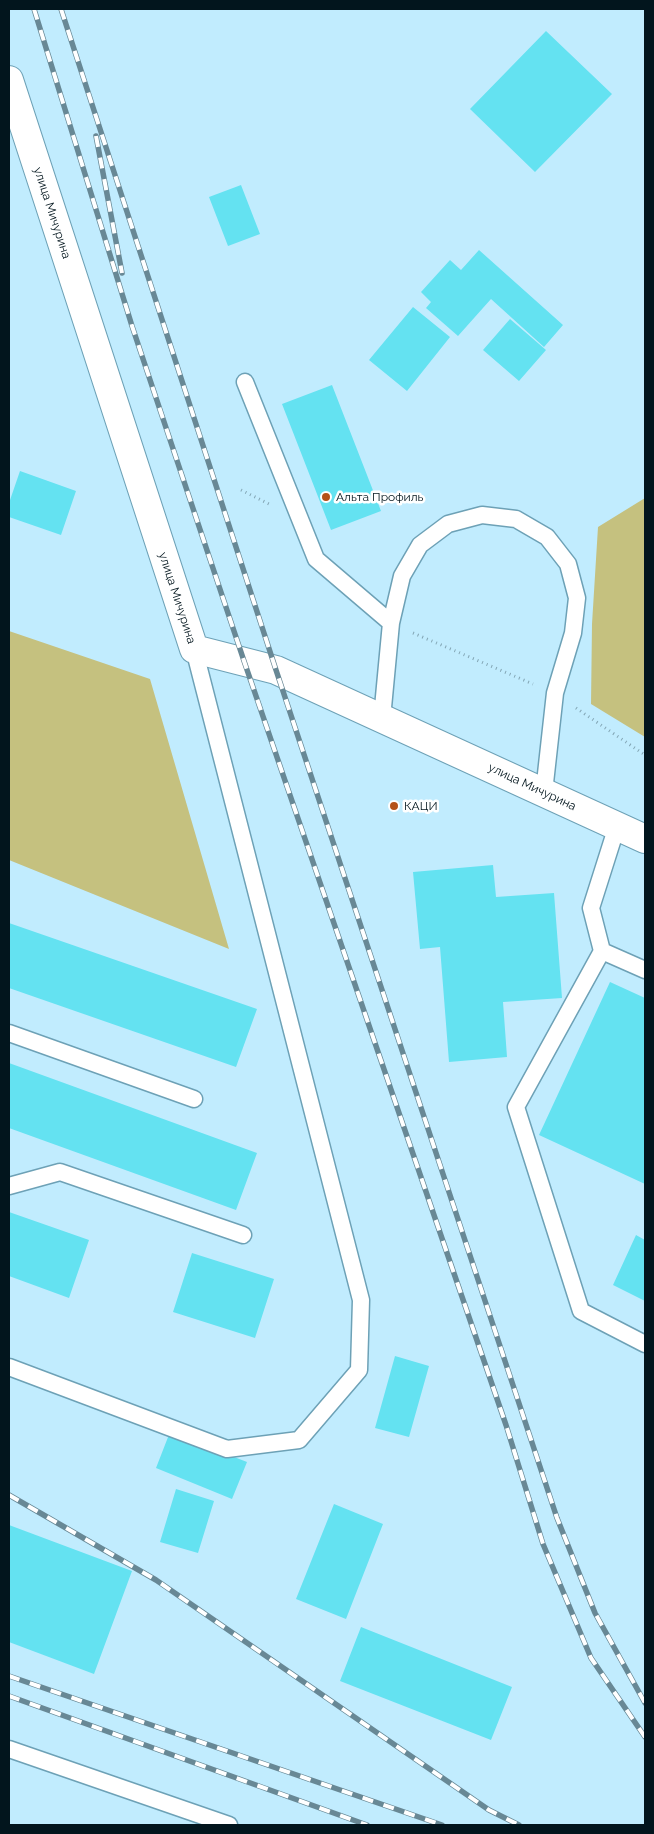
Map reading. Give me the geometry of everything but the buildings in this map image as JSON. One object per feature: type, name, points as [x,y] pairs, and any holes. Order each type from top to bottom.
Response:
[{"type":"street","name":"улица Мичурина","points":[[9,80],[194,649],[276,670],[645,839]]},
{"type":"lane","points":[[246,382],[316,559],[391,623]]},
{"type":"lane","points":[[382,718],[391,623],[402,576],[420,545],[448,524],[482,514],[516,519],[547,536],[568,564],[577,598],[573,633],[555,693],[544,792]]},
{"type":"lane","points":[[9,1367],[226,1449],[299,1440],[358,1370],[361,1300],[194,649]]},
{"type":"lane","points":[[617,826],[591,908],[602,950],[516,1107],[581,1311],[645,1344]]},
{"type":"lane","points":[[602,950],[645,970]]},
{"type":"lane","points":[[9,1033],[194,1099]]},
{"type":"lane","points":[[9,1186],[60,1172],[243,1235]]},
{"type":"lane","points":[[9,1749],[229,1825]]},
{"type":"path","points":[[391,623],[555,693],[645,755]]},
{"type":"shaded area","points":[[645,498],[645,737],[591,704],[592,624],[598,527]]},
{"type":"shaded area","points":[[9,631],[150,679],[229,949],[9,860]]},
{"type":"railway","points":[[34,9],[132,326],[244,661],[506,1425],[543,1544],[591,1658],[645,1737]]},
{"type":"railway","points":[[61,9],[276,670],[557,1518],[595,1613],[645,1703]]},
{"type":"railway","points":[[96,136],[122,273]]},
{"type":"railway","points":[[9,1495],[156,1580],[489,1810],[519,1825]]},
{"type":"railway","points":[[9,1676],[442,1825]]},
{"type":"railway","points":[[9,1696],[367,1825]]},
{"type":"place","name":"Альта Профиль","points":[[326,497]]},
{"type":"place","name":"КАЦИ","points":[[394,806]]}]
